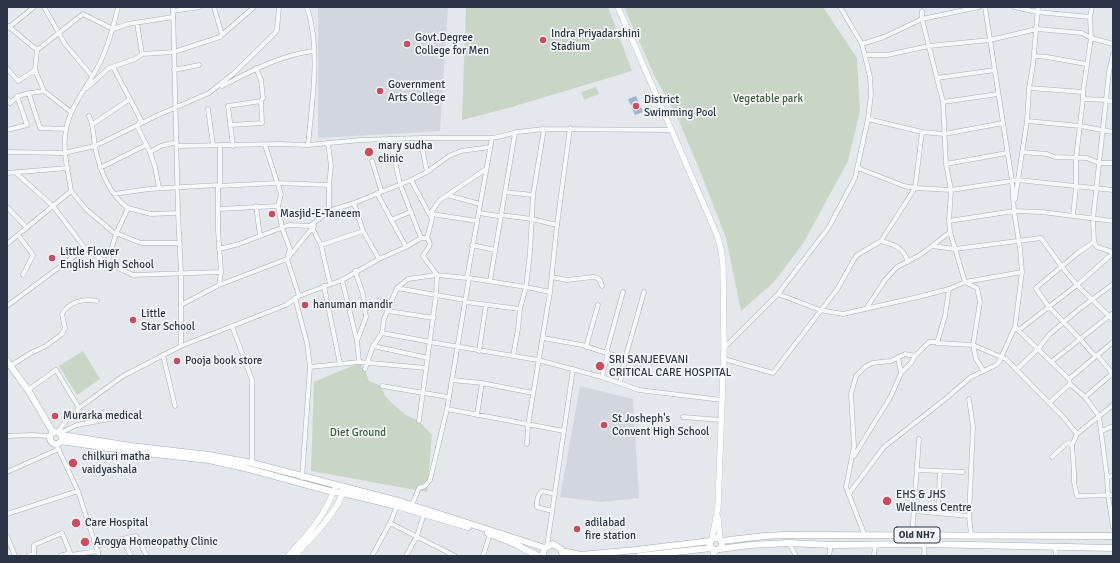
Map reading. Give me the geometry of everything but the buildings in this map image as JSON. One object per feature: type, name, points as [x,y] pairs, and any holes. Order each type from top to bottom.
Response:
[{"type":"main road","points":[[618,7],[717,235],[721,249],[723,266],[724,359],[718,507],[722,545],[716,551],[710,545],[718,507]]},
{"type":"main road","points":[[8,365],[28,390],[57,438],[136,452],[208,460],[249,469],[333,492],[343,490],[412,505],[546,547],[556,545],[562,554],[581,555],[636,550],[712,540],[716,538],[721,540]]},
{"type":"main road","points":[[57,438],[209,455],[302,476],[336,485],[343,490],[490,534],[527,553],[538,556]]},
{"type":"main road","points":[[288,556],[317,523],[336,485]]},
{"type":"main road","points":[[295,556],[329,517],[343,490]]},
{"type":"main road","name":"Old NH7","points":[[721,540],[783,535],[865,536],[972,534],[1113,536]]},
{"type":"main road","name":"Old NH7","points":[[639,556],[716,551],[760,544],[790,546],[925,544],[1113,548]]},
{"type":"main road","points":[[542,556],[546,547]]},
{"type":"street","points":[[24,7],[28,11]]},
{"type":"street","points":[[34,7],[8,27],[37,50]]},
{"type":"street","points":[[44,7],[65,44],[92,76]]},
{"type":"street","points":[[118,7],[109,41],[92,76],[71,112],[66,129],[64,153],[71,190],[87,210],[116,234],[141,243],[180,243]]},
{"type":"street","points":[[181,346],[181,273],[173,9],[200,7]]},
{"type":"street","points":[[214,7],[222,35]]},
{"type":"street","points":[[82,92],[109,68],[135,59],[142,54],[174,52],[222,35],[254,7]]},
{"type":"street","points":[[209,93],[233,74],[275,33],[277,29],[279,7]]},
{"type":"street","points":[[306,7],[313,29],[314,51],[308,145]]},
{"type":"street","points":[[724,348],[778,294],[829,226],[855,178],[868,120],[871,94],[870,77],[866,54],[862,44],[840,7]]},
{"type":"street","points":[[862,44],[884,37],[922,19],[979,7]]},
{"type":"street","points":[[849,495],[884,447],[971,377],[996,365],[1002,356],[1015,327],[1022,272],[1019,240],[1014,210],[1012,182],[998,94],[996,70],[985,7]]},
{"type":"street","points":[[1014,7],[1037,12],[1090,17]]},
{"type":"street","points":[[1014,204],[1027,121],[1038,7]]},
{"type":"street","points":[[1073,216],[1076,187],[1076,158],[1086,64],[1091,38],[1090,17],[1092,7]]},
{"type":"street","points":[[922,11],[922,19],[943,102],[946,164],[951,190],[949,221],[950,232],[965,282],[977,288],[980,302],[973,346],[976,359],[983,370]]},
{"type":"street","points":[[71,112],[44,91],[36,70],[37,50],[83,14],[112,29],[173,17]]},
{"type":"street","points":[[137,23],[142,54]]},
{"type":"street","points":[[866,54],[888,55],[929,46],[990,40],[1037,29],[1073,31],[1113,44]]},
{"type":"street","points":[[7,152],[64,153],[95,146],[209,93],[256,68],[285,56],[314,51]]},
{"type":"street","points":[[1113,54],[1109,72],[1104,130],[1093,219],[1094,242],[1097,248],[1113,253]]},
{"type":"street","points":[[1034,56],[1086,64]]},
{"type":"street","points":[[174,70],[199,65]]},
{"type":"street","points":[[114,67],[141,120],[137,126]]},
{"type":"street","points":[[7,68],[18,81],[36,70]]},
{"type":"street","points":[[230,125],[262,123],[261,101],[263,98],[261,80],[256,68]]},
{"type":"street","points":[[937,78],[996,70]]},
{"type":"street","points":[[1029,88],[1083,92]]},
{"type":"street","points":[[7,100],[10,103],[17,96],[22,94],[44,91]]},
{"type":"street","points":[[30,94],[40,128],[66,129]]},
{"type":"street","points":[[943,102],[998,94]]},
{"type":"street","points":[[7,130],[27,125],[17,96]]},
{"type":"street","points":[[1083,99],[1107,100],[1113,102]]},
{"type":"street","points":[[93,124],[130,100]]},
{"type":"street","points":[[233,146],[228,106],[261,101]]},
{"type":"street","points":[[208,109],[213,145]]},
{"type":"street","points":[[89,116],[93,124],[95,146],[100,168],[121,204],[128,208],[151,214],[178,213]]},
{"type":"street","points":[[868,120],[922,132],[944,134],[1003,123]]},
{"type":"street","points":[[1027,121],[1080,126],[1113,132]]},
{"type":"street","points":[[137,126],[150,152],[155,167],[159,188]]},
{"type":"street","points":[[527,444],[528,425],[550,292],[570,128]]},
{"type":"street","points":[[150,152],[162,146],[177,144],[233,146],[280,144],[308,145],[361,140],[492,138],[544,129],[570,128],[671,130]]},
{"type":"street","points":[[512,356],[518,329],[520,310],[526,287],[530,252],[533,195],[544,129]]},
{"type":"street","points":[[724,359],[773,373],[838,288],[852,261],[857,255],[881,241],[915,188],[922,132]]},
{"type":"street","points":[[490,281],[500,214],[515,133]]},
{"type":"street","points":[[420,138],[427,172]]},
{"type":"street","points":[[412,505],[419,488],[425,486],[430,480],[447,409],[465,301],[472,245],[492,138]]},
{"type":"street","points":[[390,139],[400,184],[420,238]]},
{"type":"street","points":[[181,305],[219,286],[287,259],[312,228],[329,211],[329,185],[332,166],[328,143]]},
{"type":"street","points":[[100,168],[146,145]]},
{"type":"street","points":[[219,286],[221,272],[218,209],[220,145]]},
{"type":"street","points":[[265,145],[281,194],[278,206],[282,228],[290,250],[287,259],[299,296]]},
{"type":"street","points":[[219,248],[239,244],[289,225],[310,226],[329,211],[354,203],[411,180],[427,172],[449,156],[461,151],[490,147]]},
{"type":"street","points":[[1022,152],[1047,154],[1055,157],[1087,158],[1099,163],[1113,164]]},
{"type":"street","points":[[946,164],[1007,153]]},
{"type":"street","points":[[372,161],[381,190],[379,192],[391,220],[406,247]]},
{"type":"street","points":[[7,174],[68,168]]},
{"type":"street","points":[[858,168],[904,186],[915,188],[951,190],[1018,180],[1113,190]]},
{"type":"street","points":[[419,421],[436,295],[437,275],[424,256],[430,248],[427,238],[432,217],[432,210],[440,200],[486,169]]},
{"type":"street","points":[[16,173],[53,206],[85,248],[107,263],[133,275],[221,272]]},
{"type":"street","points":[[411,180],[432,217]]},
{"type":"street","points":[[114,194],[178,187],[277,183],[329,185]]},
{"type":"street","points":[[7,244],[71,190]]},
{"type":"street","points":[[505,192],[533,195]]},
{"type":"street","points":[[447,195],[480,204]]},
{"type":"street","points":[[354,203],[363,231],[379,259]]},
{"type":"street","points":[[256,206],[260,236]]},
{"type":"street","points":[[218,209],[278,206]]},
{"type":"street","points":[[7,207],[27,228]]},
{"type":"street","points":[[107,263],[116,234],[128,208]]},
{"type":"street","points":[[949,221],[1014,210],[1113,221]]},
{"type":"street","points":[[391,220],[410,212]]},
{"type":"street","points":[[479,213],[498,216],[500,214],[557,225]]},
{"type":"street","points":[[432,217],[477,221]]},
{"type":"street","points":[[312,228],[321,244],[330,284]]},
{"type":"street","points":[[321,244],[363,231]]},
{"type":"street","points":[[866,309],[885,280],[897,267],[920,255],[950,232]]},
{"type":"street","points":[[18,235],[33,255],[23,275]]},
{"type":"street","points":[[60,556],[70,553],[71,555],[99,554],[78,491],[57,438],[65,422],[79,408],[123,376],[181,346],[286,305],[299,296],[342,280],[355,271],[406,247],[420,238],[427,238]]},
{"type":"street","points":[[932,246],[955,248],[1041,238],[1062,267],[1093,300],[1111,314],[1113,320]]},
{"type":"street","points":[[881,241],[902,249],[908,262]]},
{"type":"street","points":[[1084,397],[1113,374],[1098,356],[1093,354],[1080,338],[1064,323],[1036,289],[1079,252],[1094,242]]},
{"type":"street","points":[[472,245],[495,250]]},
{"type":"street","points":[[7,306],[85,248]]},
{"type":"street","points":[[1019,330],[1113,253]]},
{"type":"street","points":[[355,271],[363,294],[366,317],[362,332],[357,341]]},
{"type":"street","points":[[778,294],[820,310],[843,314],[949,289],[965,282],[1022,272]]},
{"type":"street","points":[[365,369],[373,346],[382,333],[384,319],[397,288],[408,279],[437,275],[490,281],[550,292]]},
{"type":"street","points":[[552,277],[567,280],[593,277],[600,280],[602,286]]},
{"type":"street","points":[[342,280],[357,341],[359,362]]},
{"type":"street","points":[[1017,369],[1042,342],[1113,284]]},
{"type":"street","points":[[324,286],[340,364]]},
{"type":"street","points":[[397,288],[520,310]]},
{"type":"street","points":[[938,342],[945,316],[949,289]]},
{"type":"street","points":[[602,377],[608,353],[607,350],[623,292]]},
{"type":"street","points":[[620,383],[625,359],[644,292]]},
{"type":"street","points":[[295,298],[307,343],[310,367],[301,484]]},
{"type":"street","points":[[8,365],[46,346],[62,334],[65,328],[62,314],[69,306],[79,300],[89,299],[97,301]]},
{"type":"street","points":[[479,351],[486,305]]},
{"type":"street","points":[[586,347],[598,306]]},
{"type":"street","points":[[388,311],[434,318]]},
{"type":"street","points":[[1051,362],[1111,314]]},
{"type":"street","points":[[232,326],[252,380],[252,464]]},
{"type":"street","points":[[1015,327],[1038,348],[1084,397],[1099,416],[1113,528]]},
{"type":"street","points":[[382,333],[538,360],[602,377],[639,390],[722,400]]},
{"type":"street","points":[[543,338],[586,347],[625,359]]},
{"type":"street","points":[[852,458],[891,396],[901,373],[929,342],[973,346],[1002,356],[1017,369],[1077,434]]},
{"type":"street","points":[[1049,403],[1069,382],[1113,342]]},
{"type":"street","points":[[373,346],[428,358]]},
{"type":"street","points":[[865,536],[846,487],[854,446],[851,394],[854,382],[858,373],[870,364],[891,361],[906,354],[915,356]]},
{"type":"street","points":[[163,355],[175,406]]},
{"type":"street","points":[[898,357],[901,373]]},
{"type":"street","points":[[891,361],[900,366]]},
{"type":"street","points":[[310,367],[359,362],[426,368]]},
{"type":"street","points":[[546,547],[573,369]]},
{"type":"street","points":[[28,390],[56,370],[79,408]]},
{"type":"street","points":[[452,380],[533,393]]},
{"type":"street","points":[[477,415],[482,384]]},
{"type":"street","points":[[382,386],[448,397]]},
{"type":"street","points":[[969,399],[973,427],[969,516],[972,534]]},
{"type":"street","points":[[1113,405],[1077,434],[1072,445],[1074,482],[1077,496],[1113,495]]},
{"type":"street","points":[[447,409],[564,431]]},
{"type":"street","points":[[7,472],[77,425],[120,417]]},
{"type":"street","points":[[683,417],[721,420]]},
{"type":"street","points":[[1102,431],[1113,426]]},
{"type":"street","points":[[7,436],[38,435],[57,438]]},
{"type":"street","points":[[912,535],[919,439]]},
{"type":"street","points":[[1052,457],[1066,444],[1069,443],[1072,445]]},
{"type":"street","points":[[917,470],[963,472]]},
{"type":"street","points":[[938,513],[940,471]]},
{"type":"street","points":[[1107,477],[1113,476]]},
{"type":"street","points":[[7,514],[78,491]]},
{"type":"street","points":[[552,511],[537,507],[537,504],[542,491],[555,494]]},
{"type":"street","points":[[372,556],[390,523],[396,506]]},
{"type":"street","points":[[914,511],[969,516]]},
{"type":"street","points":[[406,556],[417,536],[424,514]]},
{"type":"street","points":[[390,523],[455,556]]},
{"type":"street","points":[[28,556],[34,554],[34,545],[62,533],[70,553]]},
{"type":"street","points":[[484,556],[490,534]]},
{"type":"street","points":[[924,556],[925,535]]},
{"type":"street","points":[[7,536],[15,556]]},
{"type":"street","points":[[96,546],[136,536],[147,556]]},
{"type":"street","points":[[118,540],[126,546],[131,556]]},
{"type":"street","points":[[874,556],[875,544]]},
{"type":"street","points":[[829,556],[831,545]]},
{"type":"street","points":[[790,546],[795,556]]},
{"type":"street","points":[[1055,547],[1056,556]]},
{"type":"shaded area","name":"Government Arts College","points":[[318,7],[448,7],[440,131],[318,138]]},
{"type":"shaded area","name":"St Josheph's Convent High School","points":[[580,386],[633,399],[639,498],[602,502],[560,497]]},
{"type":"green space","name":"Indra Priyadarshini Stadium","points":[[466,7],[608,7],[632,71],[512,107],[462,120]]},
{"type":"green space","name":"Vegetable park","points":[[624,7],[823,7],[857,58],[860,111],[848,161],[804,242],[774,282],[741,311],[726,238],[678,119],[655,77]]},
{"type":"green space","points":[[596,87],[599,94],[584,100],[581,92]]},
{"type":"green space","points":[[83,351],[100,379],[77,395],[59,366]]},
{"type":"green space","name":"Diet Ground","points":[[359,363],[365,370],[369,381],[381,386],[385,396],[395,406],[406,415],[419,421],[432,435],[427,492],[311,471],[314,382]]},
{"type":"water","name":"District Swimming Pool","points":[[636,96],[643,112],[635,115],[628,99]]},
{"type":"place","name":"Indra Priyadarshini Stadium","points":[[543,40]]},
{"type":"place","name":"Govt.Degree College for Men","points":[[407,44]]},
{"type":"place","name":"Government Arts College","points":[[380,91]]},
{"type":"place","name":"District Swimming Pool","points":[[636,106]]},
{"type":"place","name":"mary sudha clinic","points":[[369,152]]},
{"type":"place","name":"Masjid-E-Taneem","points":[[272,214]]},
{"type":"place","name":"Little Flower English High School","points":[[52,258]]},
{"type":"place","name":"hanuman mandir","points":[[305,305]]},
{"type":"place","name":"Little Star School","points":[[133,320]]},
{"type":"place","name":"Pooja book store","points":[[177,361]]},
{"type":"place","name":"SRI SANJEEVANI CRITICAL CARE HOSPITAL","points":[[600,366]]},
{"type":"place","name":"Murarka medical","points":[[55,416]]},
{"type":"place","name":"St Josheph's Convent High School","points":[[604,425]]},
{"type":"place","name":"chilkuri matha vaidyashala","points":[[73,463]]},
{"type":"place","name":"EHS & JHS Wellness Centre","points":[[887,501]]},
{"type":"place","name":"Care Hospital","points":[[76,523]]},
{"type":"place","name":"adilabad fire station","points":[[577,529]]},
{"type":"place","name":"Arogya Homeopathy Clinic","points":[[85,542]]}]
